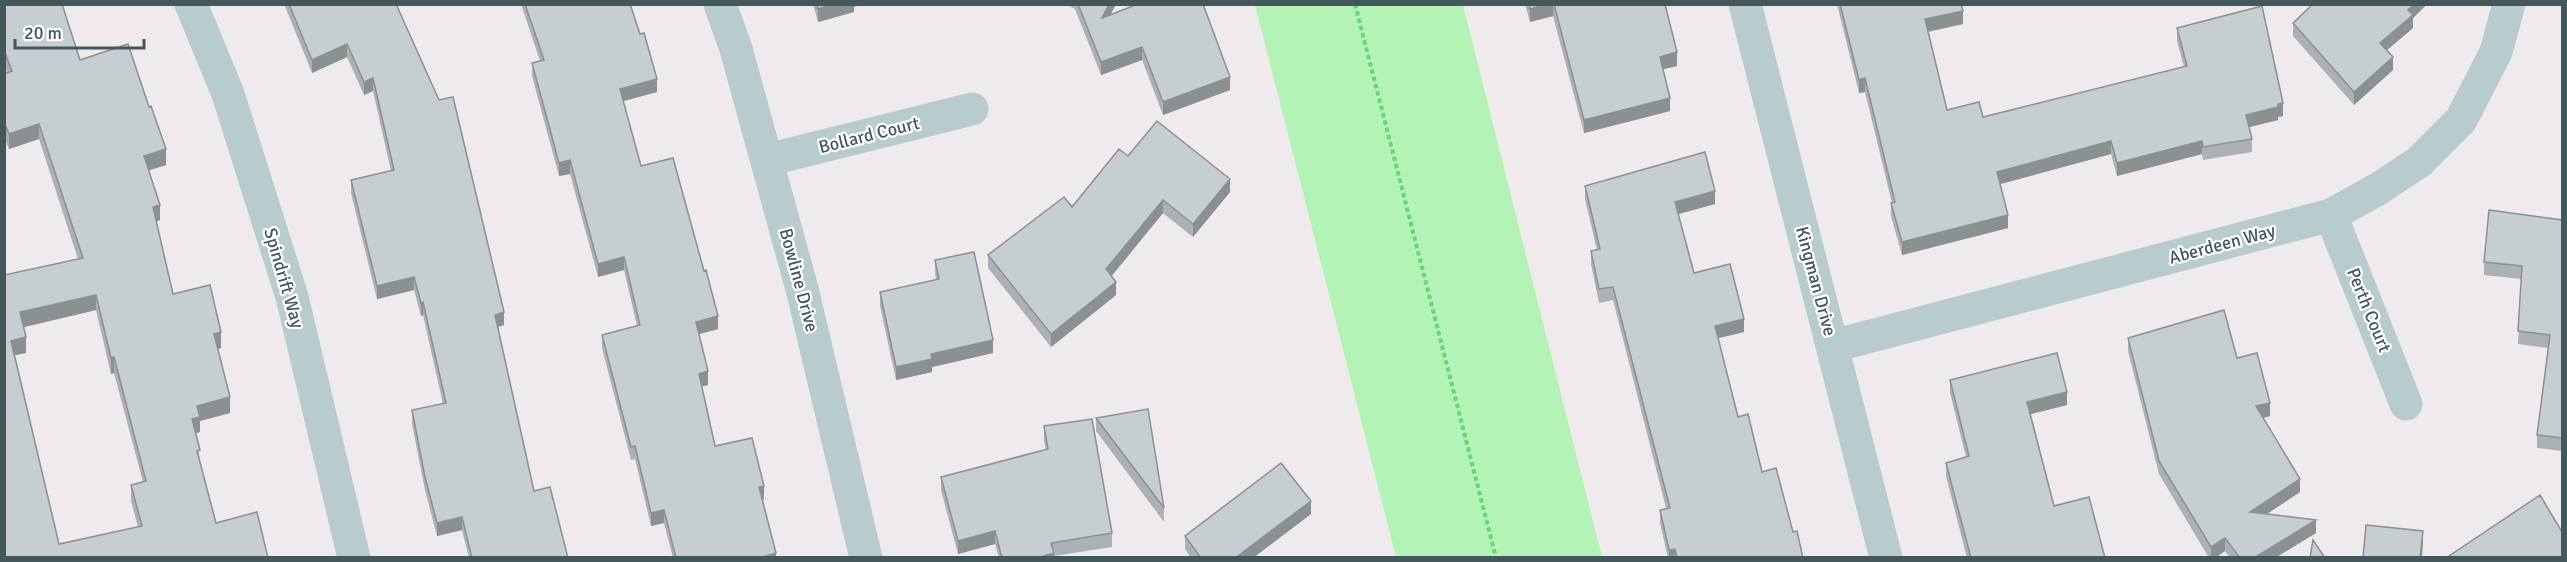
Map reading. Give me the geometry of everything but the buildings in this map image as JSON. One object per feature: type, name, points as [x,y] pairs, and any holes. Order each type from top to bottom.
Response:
[{"type":"street","name":"Spindrift Way","points":[[191,4],[228,93],[291,297],[354,558]]},
{"type":"street","name":"Bowline Drive","points":[[720,4],[736,49],[802,289],[867,558]]},
{"type":"street","name":"Kingman Drive","points":[[1745,4],[1886,558]]},
{"type":"street","name":"Aberdeen Way","points":[[1833,346],[2331,215],[2378,189],[2419,162],[2461,120],[2496,52],[2509,4]]},
{"type":"street","name":"Bollard Court","points":[[767,160],[972,110]]},
{"type":"street","name":"Perth Court","points":[[2331,215],[2406,404]]},
{"type":"path","points":[[1355,4],[1496,558]]},
{"type":"green space","points":[[1255,5],[1463,5],[1602,557],[1396,557]]}]
